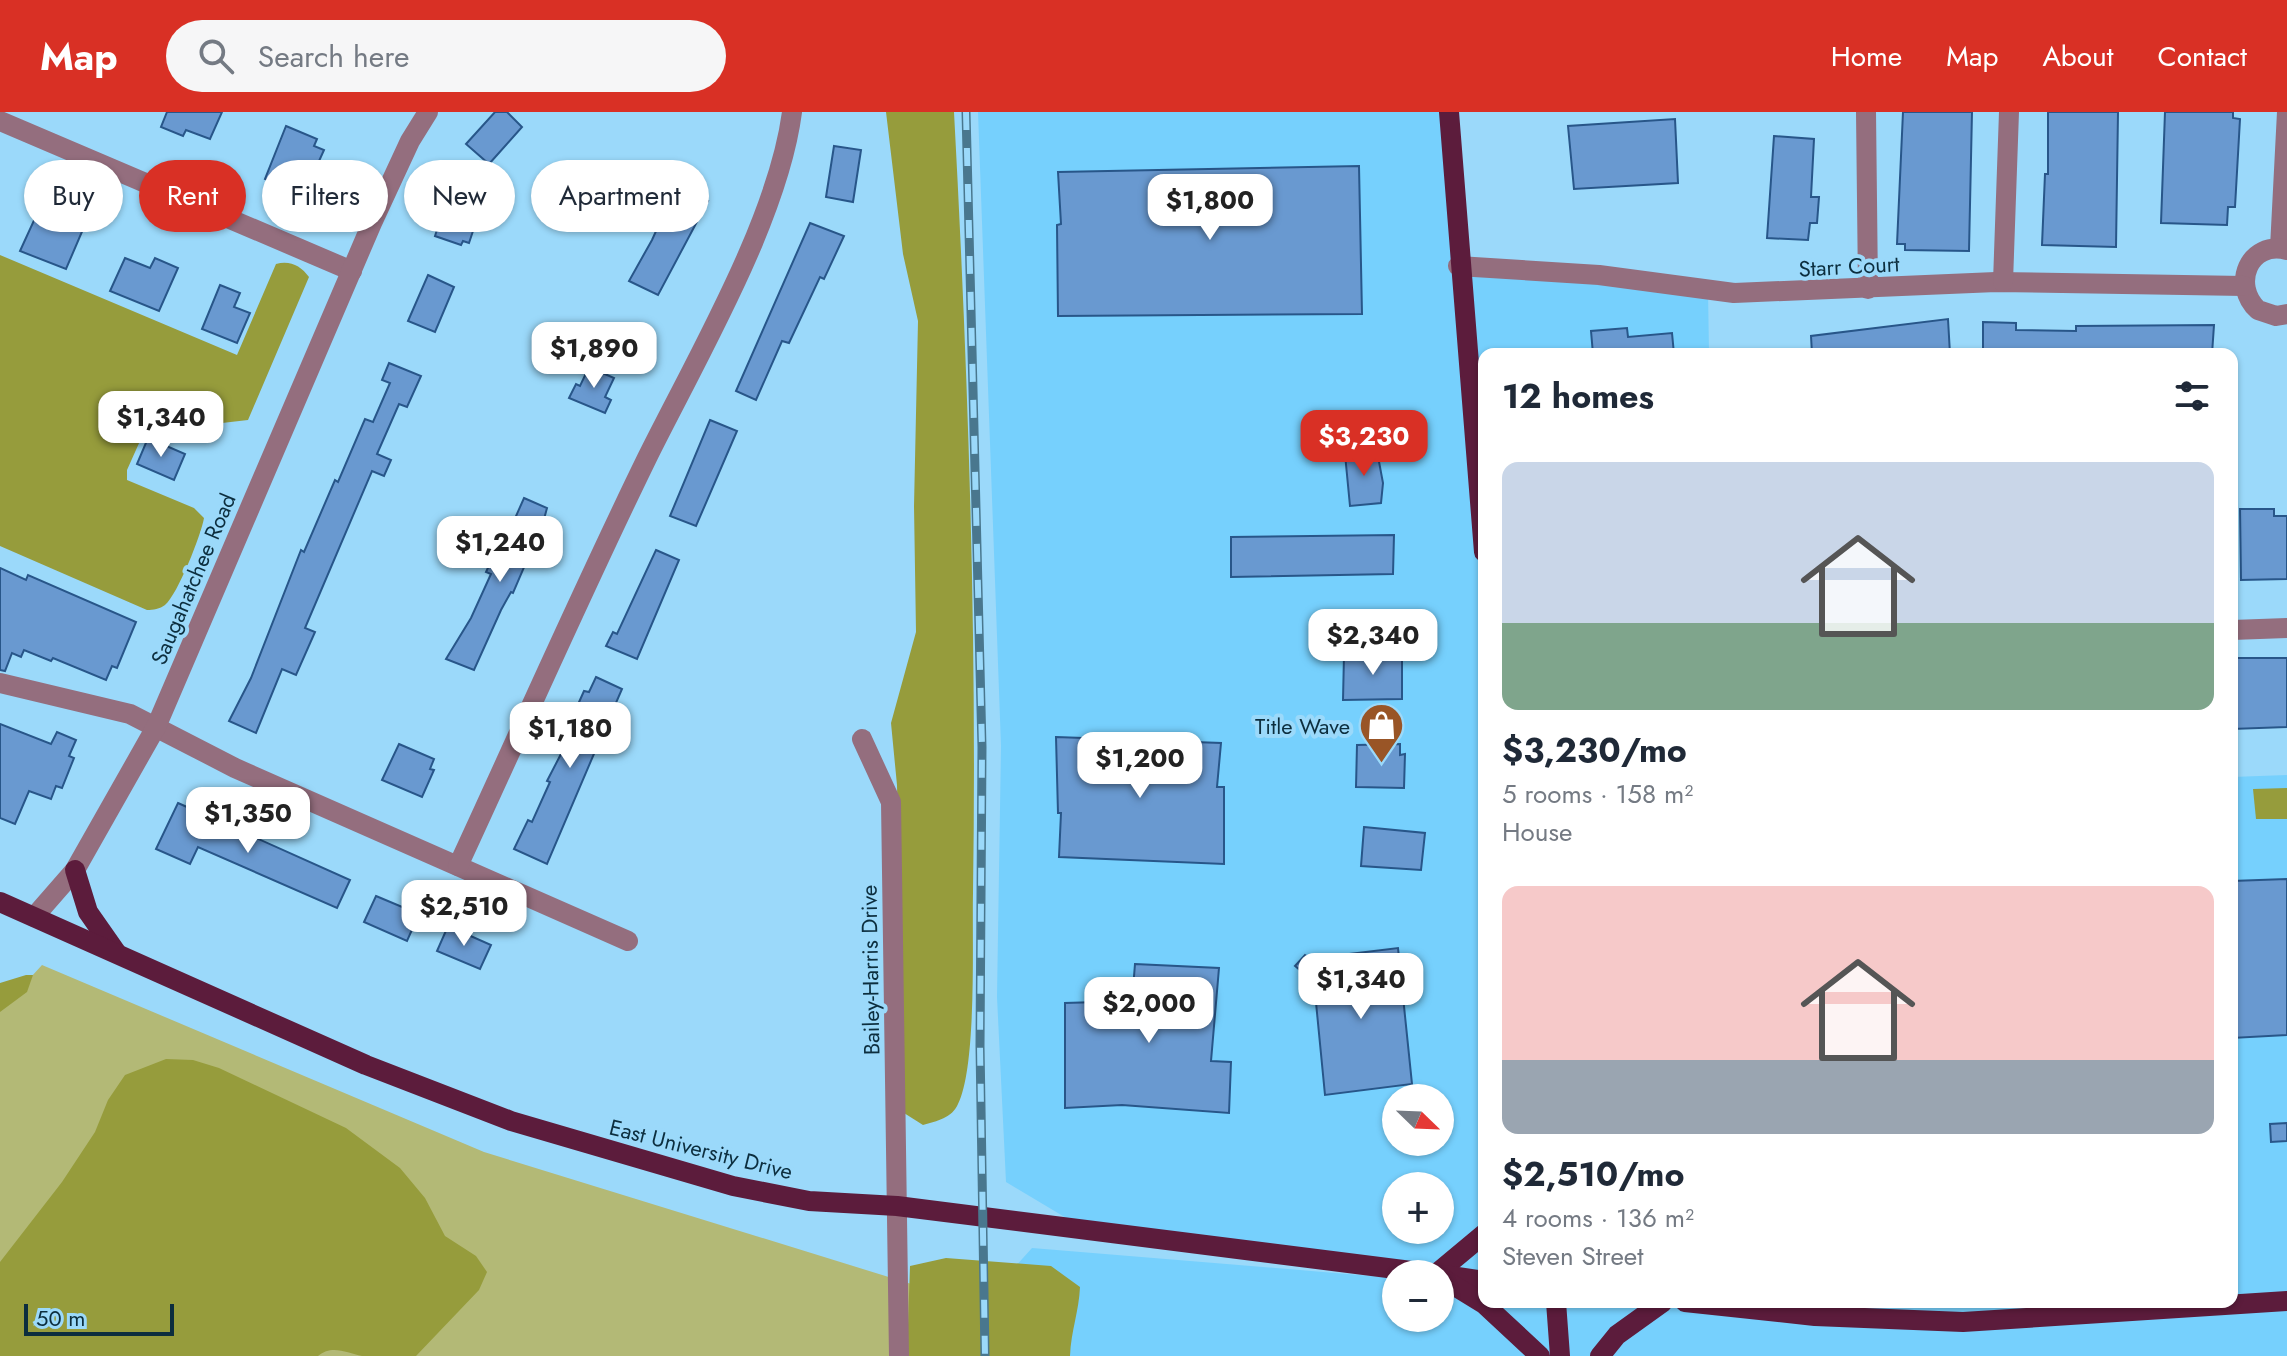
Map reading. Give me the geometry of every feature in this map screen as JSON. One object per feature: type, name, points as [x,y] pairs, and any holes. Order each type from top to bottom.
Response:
[{"type":"main road","points":[[1449,112],[1458,266],[1478,486]]},
{"type":"main road","points":[[75,870],[88,912],[116,952]]},
{"type":"main road","name":"East University Drive","points":[[0,902],[366,1065],[511,1121],[733,1186],[809,1201],[897,1206],[1382,1268]]},
{"type":"main road","points":[[1454,1261],[1478,1239]]},
{"type":"main road","name":"East University Drive","points":[[1454,1277],[1478,1280]]},
{"type":"main road","points":[[1454,1285],[1478,1301]]},
{"type":"main road","points":[[2238,1304],[2287,1301]]},
{"type":"main road","points":[[1488,1308],[1540,1356]]},
{"type":"main road","points":[[1556,1308],[1560,1356]]},
{"type":"main road","points":[[1600,1356],[1617,1335],[1655,1308]]},
{"type":"main road","points":[[1741,1308],[1815,1316],[1963,1322],[2179,1308]]},
{"type":"street","name":"Saugahatchee Road","points":[[34,917],[75,870],[156,727],[352,271],[410,141],[428,112]]},
{"type":"street","points":[[458,866],[587,582],[746,256],[788,147],[792,112]]},
{"type":"street","points":[[1866,112],[1868,289]]},
{"type":"street","points":[[2003,282],[2009,112]]},
{"type":"street","points":[[2287,112],[2283,249],[2270,249],[2253,258],[2244,276],[2244,286],[2258,310],[2276,316],[2287,314]]},
{"type":"street","points":[[0,121],[352,271]]},
{"type":"street","name":"Starr Court","points":[[1458,266],[1599,275],[1734,293],[2003,282],[2244,286]]},
{"type":"street","points":[[2238,630],[2287,628]]},
{"type":"street","points":[[0,683],[130,714],[235,768],[628,941]]},
{"type":"street","name":"Bailey-Harris Drive","points":[[862,739],[891,802],[899,1356]]},
{"type":"shaded area","points":[[978,112],[1449,112],[1459,266],[1708,290],[1709,348],[1478,348],[1478,1280],[1454,1277],[1454,1260],[1382,1260],[1382,1268],[1088,1231],[1006,1182],[997,997],[1001,746]]},
{"type":"shaded area","points":[[2287,775],[2287,1356],[1007,1356],[1006,1277],[1032,1248],[1382,1277],[1382,1332],[1454,1332],[1454,1282],[1478,1284],[1478,1308],[2238,1308],[2238,777]]},
{"type":"green space","points":[[886,112],[954,112],[967,405],[974,698],[971,1033],[964,1086],[958,1104],[948,1116],[923,1125],[904,1113],[897,785],[891,723],[916,632],[914,506],[918,321],[903,254]]},
{"type":"green space","points":[[0,255],[237,355],[276,264],[295,265],[309,277],[248,420],[144,432],[127,470],[127,480],[194,508],[204,518],[182,577],[170,599],[161,607],[147,610],[0,546]]},
{"type":"green space","points":[[2287,788],[2287,819],[2256,819],[2253,789]]},
{"type":"green space","points":[[42,965],[484,1152],[934,1291],[935,1356],[0,1356],[0,1011]]},
{"type":"green space","points":[[33,975],[27,992],[0,1012],[0,983]]},
{"type":"green space","points":[[166,1059],[193,1060],[219,1068],[346,1128],[400,1168],[425,1198],[445,1236],[476,1256],[487,1272],[479,1290],[416,1356],[362,1356],[334,1350],[318,1356],[0,1356],[0,1262],[62,1182],[95,1132],[108,1100],[125,1075]]},
{"type":"green space","points":[[946,1258],[1051,1266],[1080,1287],[1070,1356],[907,1356],[910,1266]]},
{"type":"building","points":[[167,112],[222,112],[210,139],[186,130],[183,136],[161,127]]},
{"type":"building","points":[[495,112],[507,112],[522,127],[493,160],[484,160],[466,144]]},
{"type":"building","points":[[1903,112],[1972,112],[1969,251],[1905,250],[1905,244],[1897,244]]},
{"type":"building","points":[[2048,112],[2118,112],[2116,247],[2042,245],[2045,174],[2048,174]]},
{"type":"building","points":[[2165,112],[2233,112],[2233,118],[2240,119],[2235,207],[2228,207],[2227,225],[2161,223]]},
{"type":"building","points":[[1675,119],[1678,183],[1574,189],[1568,126]]},
{"type":"building","points":[[286,126],[317,139],[314,146],[324,150],[319,160],[273,160]]},
{"type":"building","points":[[1774,136],[1814,139],[1811,197],[1819,197],[1817,223],[1810,223],[1808,240],[1767,238]]},
{"type":"building","points":[[834,146],[861,150],[853,202],[826,197]]},
{"type":"building","points":[[1359,166],[1362,314],[1058,316],[1057,225],[1061,224],[1058,172]]},
{"type":"building","points":[[810,223],[844,236],[824,279],[820,277],[789,343],[782,341],[756,400],[736,391]]},
{"type":"building","points":[[29,232],[82,232],[66,269],[20,251]]},
{"type":"building","points":[[436,232],[473,232],[469,243],[463,241],[461,245],[435,236]]},
{"type":"building","points":[[656,232],[692,232],[658,295],[629,281]]},
{"type":"building","points":[[125,258],[150,268],[155,258],[178,268],[159,311],[110,291]]},
{"type":"building","points":[[428,275],[454,287],[435,332],[408,321]]},
{"type":"building","points":[[220,285],[240,293],[234,307],[250,313],[237,343],[202,329]]},
{"type":"building","points":[[1948,319],[1950,348],[1812,348],[1811,336]]},
{"type":"building","points":[[1983,322],[2016,323],[2016,330],[2076,331],[2076,326],[2214,325],[2212,348],[1983,348]]},
{"type":"building","points":[[1627,328],[1628,337],[1672,333],[1673,348],[1592,348],[1591,331]]},
{"type":"building","points":[[389,363],[421,376],[407,407],[399,404],[377,454],[391,460],[384,476],[372,471],[305,628],[315,632],[296,675],[282,669],[256,733],[229,721],[251,678],[301,550],[304,552],[365,419],[373,422],[390,383],[382,380]]},
{"type":"building","points":[[589,367],[614,378],[605,397],[611,400],[605,413],[569,398],[576,384],[580,386]]},
{"type":"building","points":[[710,420],[737,431],[696,526],[670,516]]},
{"type":"building","points":[[148,438],[185,454],[174,480],[137,464]]},
{"type":"building","points":[[1377,451],[1383,483],[1381,503],[1350,506],[1345,454]]},
{"type":"building","points":[[524,498],[547,508],[543,523],[513,593],[501,610],[474,670],[446,659],[471,618],[491,574],[486,572],[494,555],[498,557]]},
{"type":"building","points":[[2240,509],[2274,509],[2274,516],[2287,516],[2287,579],[2241,580]]},
{"type":"building","points":[[1394,535],[1393,574],[1231,577],[1231,537]]},
{"type":"building","points":[[656,550],[679,560],[637,659],[606,646],[613,632],[617,634]]},
{"type":"building","points":[[0,568],[26,580],[28,575],[136,622],[117,668],[112,666],[106,680],[53,658],[51,661],[24,650],[21,657],[12,653],[5,671],[0,670]]},
{"type":"building","points":[[1344,655],[1402,655],[1402,699],[1343,700]]},
{"type":"building","points":[[2238,658],[2287,658],[2287,727],[2238,729]]},
{"type":"building","points":[[596,677],[622,689],[612,712],[616,713],[605,736],[602,735],[547,864],[514,849],[528,820],[532,822],[550,782],[547,781],[577,723],[571,720],[584,691],[589,692]]},
{"type":"building","points":[[0,724],[51,744],[57,732],[76,740],[69,756],[74,758],[62,788],[56,786],[51,799],[29,791],[15,824],[0,818]]},
{"type":"building","points":[[1056,737],[1221,743],[1217,787],[1224,787],[1224,864],[1059,857],[1061,813],[1058,813]]},
{"type":"building","points":[[399,744],[434,759],[430,769],[434,770],[422,797],[382,780]]},
{"type":"building","name":"Title Wave","points":[[1400,744],[1400,755],[1405,754],[1404,788],[1356,787],[1357,745]]},
{"type":"building","points":[[178,803],[350,880],[337,908],[198,847],[190,864],[156,849]]},
{"type":"building","points":[[1364,827],[1425,833],[1421,870],[1361,866]]},
{"type":"building","points":[[2287,879],[2287,1035],[2238,1038],[2238,881]]},
{"type":"building","points":[[376,896],[419,914],[407,941],[364,922]]},
{"type":"building","points":[[448,926],[491,945],[480,969],[437,951]]},
{"type":"building","points":[[1398,948],[1412,1084],[1382,1084],[1382,1088],[1325,1095],[1314,982],[1295,966],[1305,955],[1323,968],[1333,956]]},
{"type":"building","points":[[1135,964],[1219,968],[1211,1061],[1231,1062],[1229,1113],[1122,1105],[1065,1108],[1065,1003],[1132,1001]]},
{"type":"building","points":[[2287,1123],[2287,1141],[2271,1142],[2270,1124]]},
{"type":"railway","points":[[966,112],[982,747],[980,1046],[985,1356]]},
{"type":"place","name":"Title Wave","points":[[1381,765]]}]
